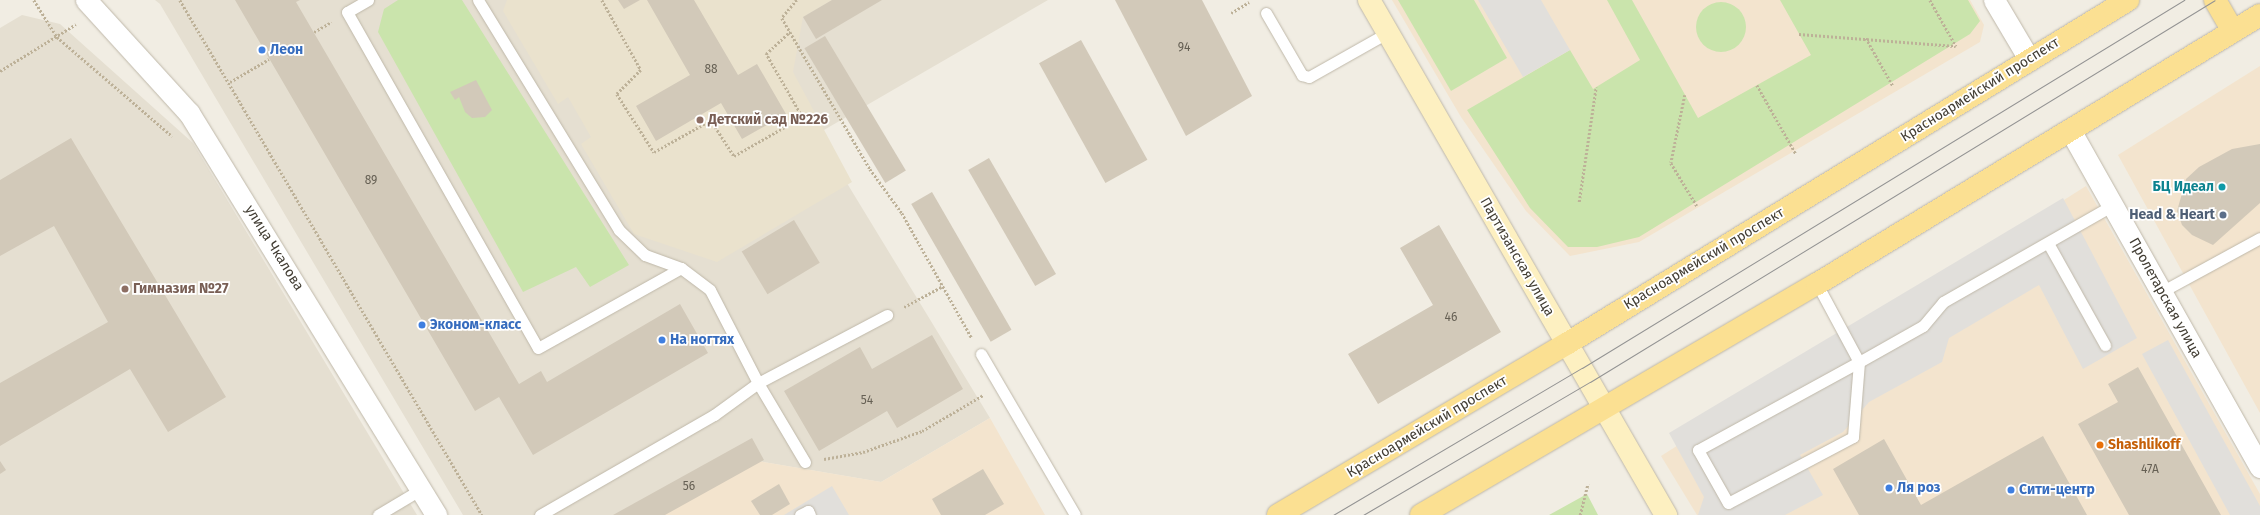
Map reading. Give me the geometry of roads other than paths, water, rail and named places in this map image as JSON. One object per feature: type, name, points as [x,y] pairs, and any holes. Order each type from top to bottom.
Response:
[{"type":"main road","name":"Партизанская улица","points":[[1369,0],[1666,515]]},
{"type":"main road","name":"Красноармейский проспект","points":[[1278,515],[1568,343],[2029,59],[2128,0]]},
{"type":"main road","points":[[2216,0],[2233,31]]},
{"type":"main road","points":[[1421,515],[1605,410],[1817,284],[2260,15]]},
{"type":"street","points":[[1994,0],[2029,59]]},
{"type":"street","name":"улица Чкалова","points":[[91,5],[189,113],[436,515]]},
{"type":"street","name":"Пролетарская улица","points":[[2070,130],[2260,467]]},
{"type":"lane","points":[[368,0],[347,12],[538,348],[681,268]]},
{"type":"lane","points":[[478,0],[619,230],[645,255],[681,268],[710,290],[758,383],[805,462]]},
{"type":"lane","points":[[1266,13],[1302,75],[1309,77],[1387,33]]},
{"type":"lane","points":[[1817,284],[1859,362],[1852,437],[1728,503],[1698,450],[1859,362],[1923,326],[1943,302],[2113,205]]},
{"type":"lane","points":[[2160,292],[2260,238]]},
{"type":"lane","points":[[2048,243],[2105,345]]},
{"type":"lane","points":[[540,515],[714,415],[758,383],[887,315]]},
{"type":"lane","points":[[981,354],[1075,515]]},
{"type":"lane","points":[[378,515],[420,490]]},
{"type":"lane","points":[[800,515],[808,511],[810,515]]},
{"type":"tram line","points":[[1333,515],[1582,368],[2184,0]]},
{"type":"tram line","points":[[1363,515],[1590,382],[2215,0]]},
{"type":"place","name":"Леон","points":[[262,50]]},
{"type":"place","name":"Детский сад №226","points":[[700,120]]},
{"type":"place","name":"БЦ Идеал","points":[[2222,187]]},
{"type":"place","name":"Head & Heart","points":[[2223,215]]},
{"type":"place","name":"Гимназия №27","points":[[125,289]]},
{"type":"place","name":"Эконом-класс","points":[[422,325]]},
{"type":"place","name":"На ногтях","points":[[662,340]]},
{"type":"place","name":"Shashlikoff","points":[[2100,445]]},
{"type":"place","name":"Ля роз","points":[[1889,488]]},
{"type":"place","name":"Сити-центр","points":[[2011,490]]}]
